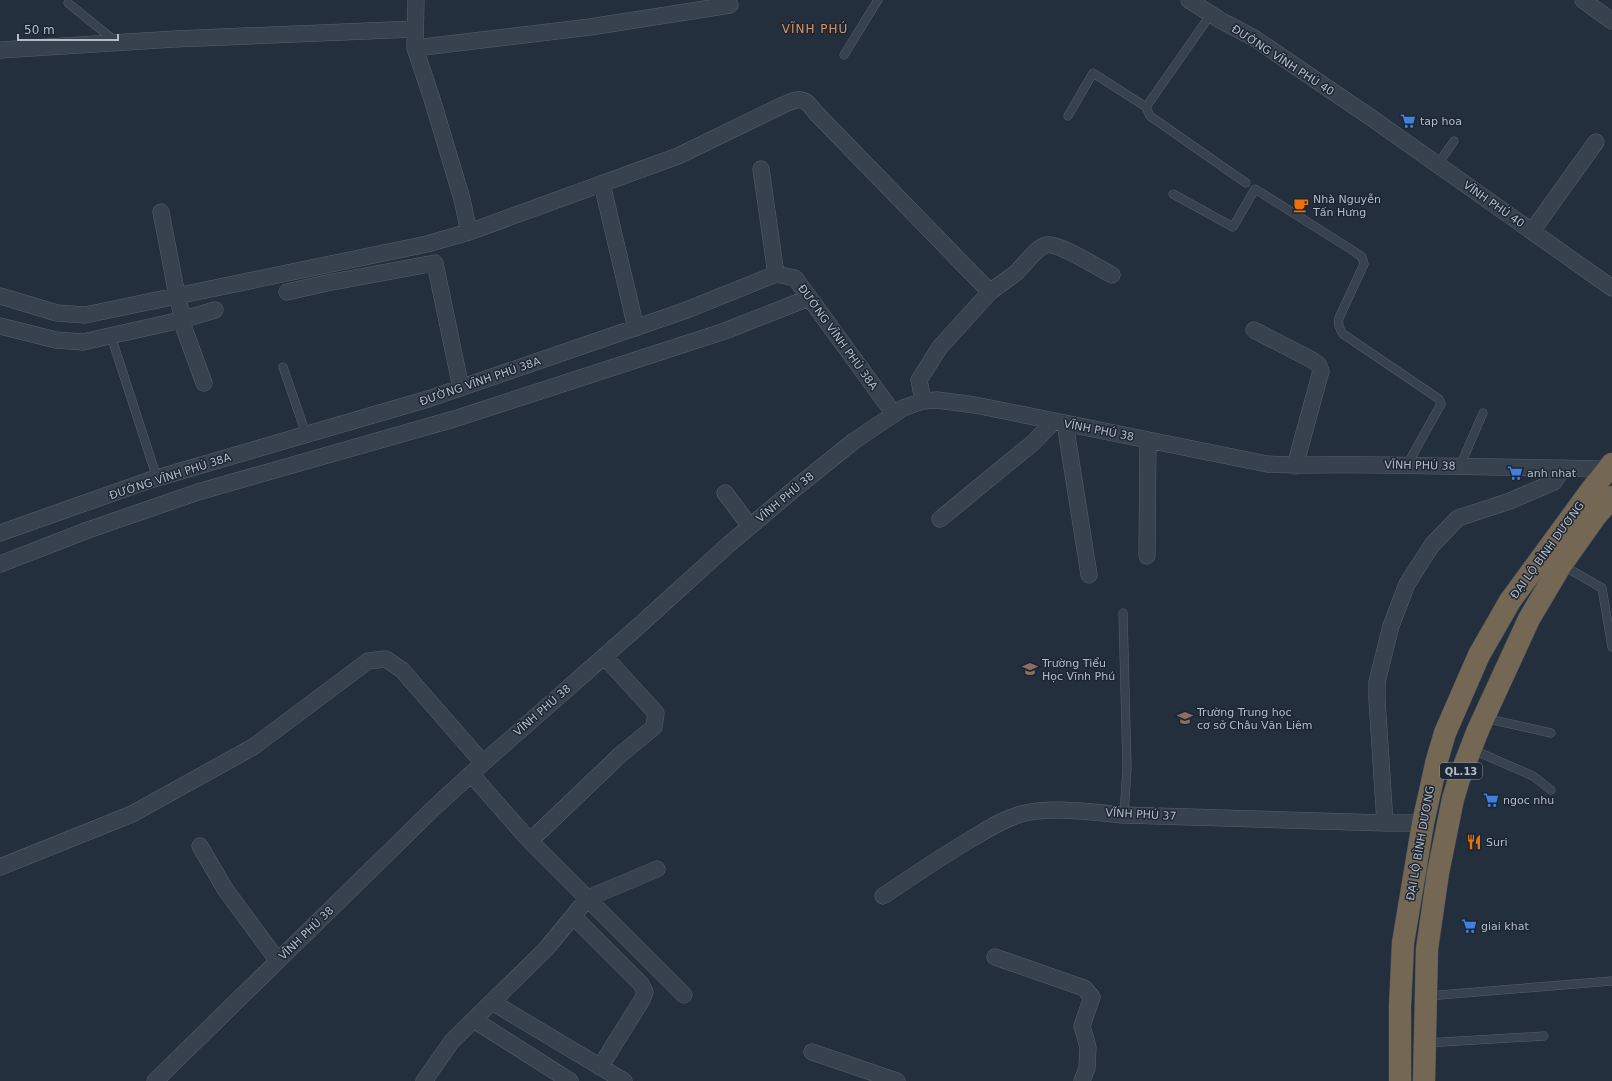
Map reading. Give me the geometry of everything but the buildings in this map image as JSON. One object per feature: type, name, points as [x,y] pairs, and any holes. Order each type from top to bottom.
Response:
[{"type":"highway","name":"ĐẠI LỘ BÌNH DƯƠNG","points":[[1400,1081],[1400,1006],[1404,943],[1423,823],[1437,760],[1446,733],[1465,685],[1494,626],[1526,577],[1610,467]]},
{"type":"highway","name":"ĐẠI LỘ BÌNH DƯƠNG","points":[[1424,1081],[1427,949],[1438,873],[1453,799],[1467,756],[1483,718],[1530,619],[1561,565],[1595,517],[1612,497]]},
{"type":"highway","points":[[1437,760],[1467,756]]},
{"type":"highway","points":[[1423,823],[1448,823]]},
{"type":"street","points":[[416,0],[415,48],[445,141],[470,232]]},
{"type":"street","name":"ĐƯỜNG VĨNH PHÚ 40","points":[[1189,0],[1254,38],[1376,120]]},
{"type":"street","points":[[1582,0],[1612,21]]},
{"type":"street","points":[[415,48],[590,27],[730,5]]},
{"type":"street","points":[[0,50],[183,39],[415,29]]},
{"type":"street","points":[[0,326],[56,340],[83,342],[111,336],[180,310],[470,232],[678,156],[783,105],[803,99],[809,103],[816,113],[990,292]]},
{"type":"street","name":"VĨNH PHÚ 40","points":[[1376,120],[1612,288]]},
{"type":"street","points":[[1532,231],[1596,142]]},
{"type":"street","points":[[761,169],[776,274]]},
{"type":"street","points":[[602,184],[636,328]]},
{"type":"street","points":[[161,212],[180,310],[204,383]]},
{"type":"street","points":[[923,401],[919,380],[940,347],[990,292],[1017,271],[1041,248],[1046,245],[1051,245],[1064,249],[1112,275]]},
{"type":"street","points":[[287,292],[435,263],[461,388]]},
{"type":"street","name":"ĐƯỜNG VĨNH PHÚ 38A","points":[[0,533],[157,478],[461,388],[684,311],[776,274],[795,278],[894,414]]},
{"type":"street","points":[[0,296],[57,313],[85,315],[111,310],[215,310]]},
{"type":"street","points":[[0,564],[88,530],[198,492],[454,419],[725,331],[809,298]]},
{"type":"street","points":[[1254,330],[1312,360],[1318,364],[1321,371],[1295,466]]},
{"type":"street","name":"VĨNH PHÚ 38","points":[[155,1081],[483,763],[750,526],[854,442],[903,408],[923,401],[937,400],[975,405],[1267,464],[1295,466],[1341,464],[1563,468],[1610,467]]},
{"type":"street","points":[[940,519],[1059,422],[1089,575]]},
{"type":"street","points":[[1147,556],[1148,440]]},
{"type":"street","points":[[1385,823],[1377,682],[1391,626],[1407,584],[1432,545],[1458,518],[1510,501],[1554,482],[1563,468]]},
{"type":"street","points":[[725,493],[750,526]]},
{"type":"street","points":[[530,840],[620,755],[654,728],[656,713],[604,656]]},
{"type":"street","points":[[0,867],[132,814],[252,747],[368,662],[386,659],[402,670],[483,763]]},
{"type":"street","points":[[471,774],[530,840],[684,995]]},
{"type":"street","name":"VĨNH PHÚ 37","points":[[883,896],[956,848],[1003,820],[1023,814],[1053,811],[1082,811],[1124,815],[1423,823]]},
{"type":"street","points":[[200,846],[225,889],[278,961]]},
{"type":"street","points":[[424,1081],[452,1041],[546,949],[588,898],[657,869]]},
{"type":"street","points":[[573,916],[641,984],[645,992],[642,1000],[600,1067]]},
{"type":"street","points":[[995,957],[1084,988],[1092,996],[1082,1026],[1088,1047],[1087,1068],[1082,1081]]},
{"type":"street","points":[[492,1002],[624,1081]]},
{"type":"street","points":[[474,1020],[570,1081]]},
{"type":"street","points":[[812,1052],[897,1081]]},
{"type":"lane","points":[[844,55],[878,0]]},
{"type":"lane","points":[[68,3],[117,43]]},
{"type":"lane","points":[[1146,108],[1211,14]]},
{"type":"lane","points":[[1068,116],[1092,73],[1146,108],[1150,116],[1246,183]]},
{"type":"lane","points":[[1438,164],[1454,141]]},
{"type":"lane","points":[[1173,194],[1233,227],[1255,189],[1352,250],[1362,258],[1364,264],[1339,318],[1339,329],[1343,334],[1439,399],[1440,404],[1407,465]]},
{"type":"lane","points":[[111,336],[157,478]]},
{"type":"lane","points":[[283,367],[306,434]]},
{"type":"lane","points":[[1460,466],[1483,413]]},
{"type":"lane","points":[[1561,565],[1602,588],[1612,647]]},
{"type":"lane","points":[[1123,613],[1127,768],[1124,815]]},
{"type":"lane","points":[[1483,718],[1551,733]]},
{"type":"lane","points":[[1467,756],[1534,776],[1551,790]]},
{"type":"lane","points":[[1426,996],[1612,981]]},
{"type":"lane","points":[[1425,1043],[1544,1036]]},
{"type":"place","name":"tap hoa","points":[[1408,121]]},
{"type":"place","name":"Nhà Nguyễn Tấn Hưng","points":[[1301,205]]},
{"type":"place","name":"anh nhat","points":[[1515,473]]},
{"type":"place","name":"Trường Tiểu Học Vĩnh Phú","points":[[1030,669]]},
{"type":"place","name":"Trường Trung học cơ sở Châu Văn Liêm","points":[[1185,718]]},
{"type":"place","name":"ngoc nhu","points":[[1491,800]]},
{"type":"place","name":"Suri","points":[[1474,842]]},
{"type":"place","name":"giai khat","points":[[1469,926]]},
{"type":"district","name":"VĨNH PHÚ","points":[[815,29]]}]
